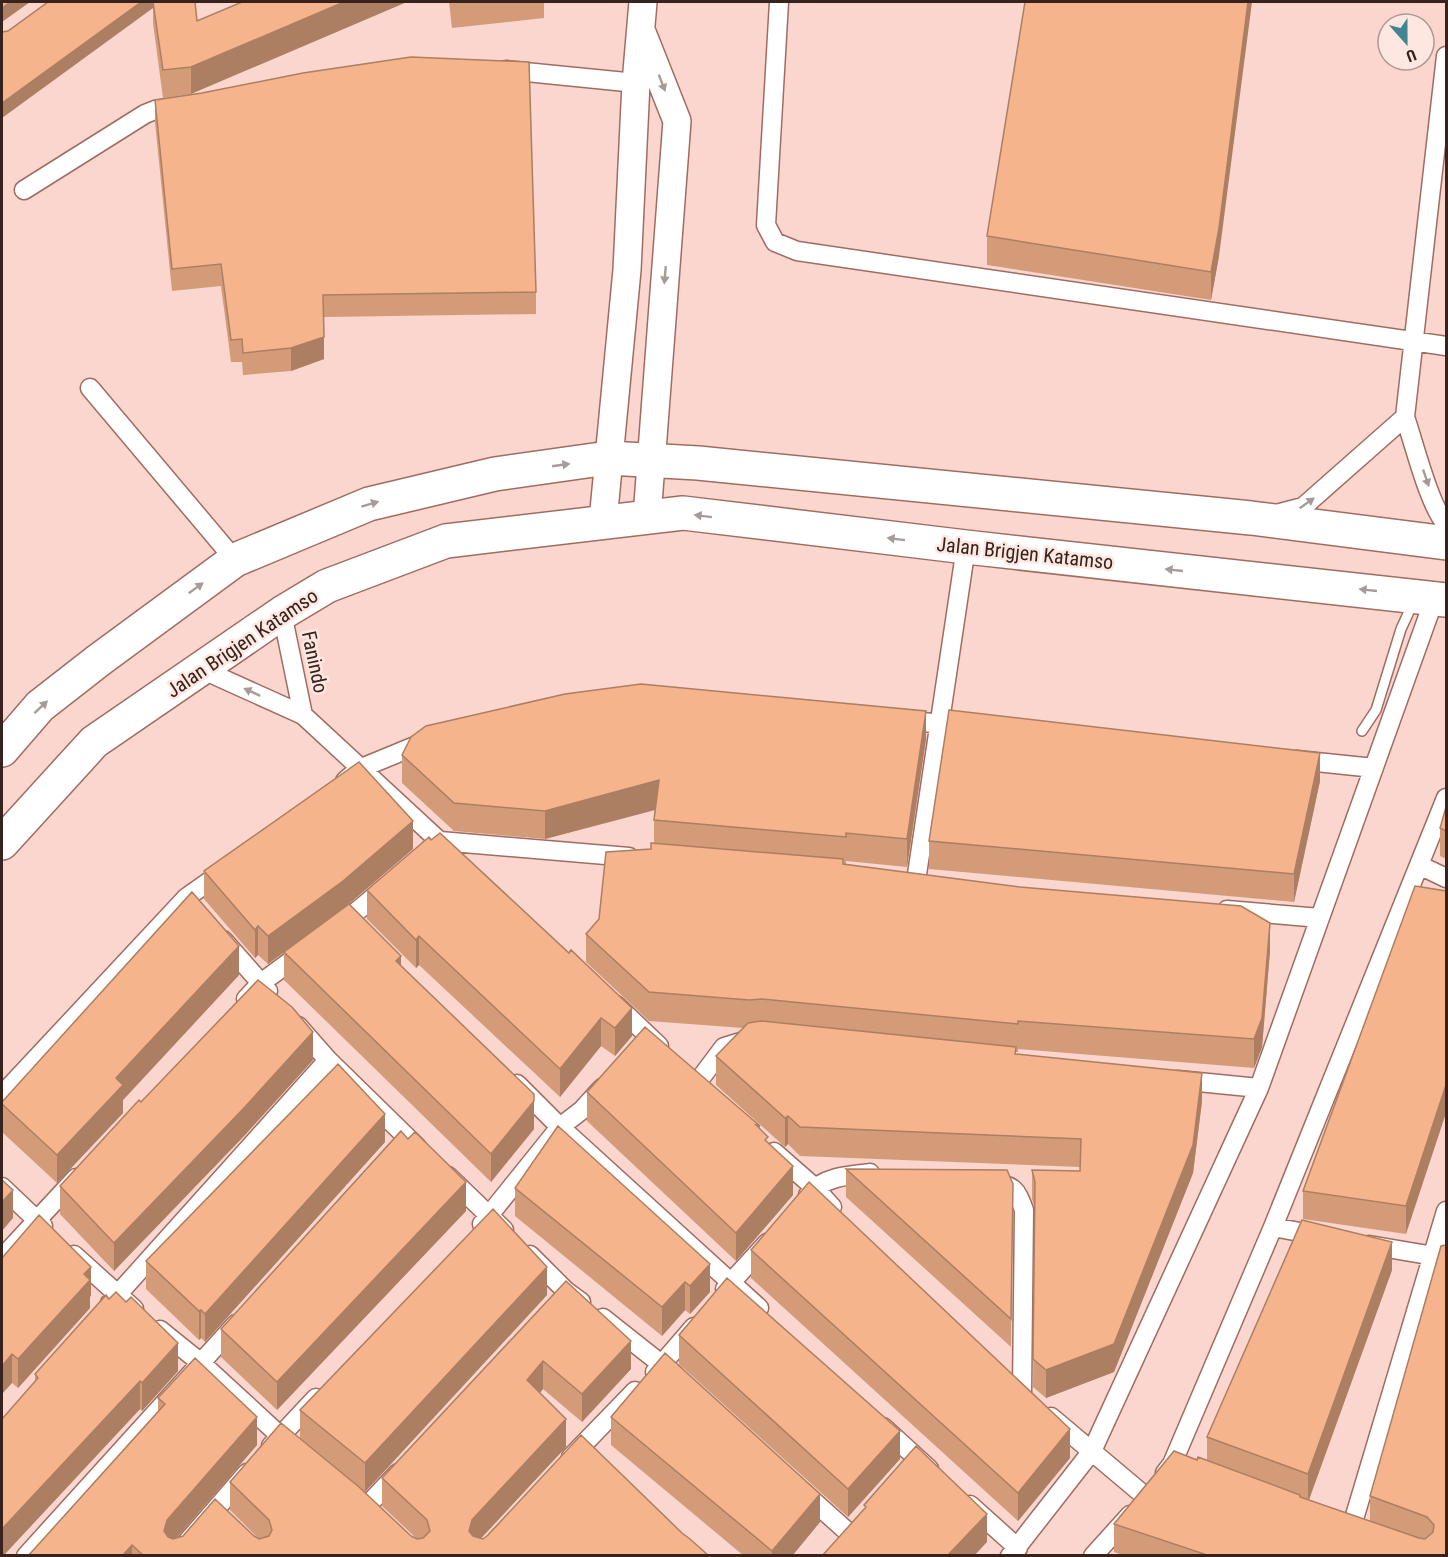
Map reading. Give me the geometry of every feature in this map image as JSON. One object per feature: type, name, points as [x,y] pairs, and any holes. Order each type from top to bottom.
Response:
[{"type":"highway","points":[[2,750],[40,706],[235,560],[369,504],[495,474],[608,458],[698,463],[1251,518],[1446,543]]},
{"type":"highway","name":"Jalan Brigjen Katamso","points":[[2,843],[94,742],[282,613],[327,586],[446,541],[683,513],[966,547],[1433,597]]},
{"type":"street","points":[[603,521],[627,270],[636,83],[643,2]]},
{"type":"street","points":[[779,2],[766,225],[775,242],[797,251],[1446,346]]},
{"type":"street","points":[[640,28],[677,121],[647,517]]},
{"type":"street","points":[[1446,56],[1405,417],[1433,499],[1446,524]]},
{"type":"street","points":[[489,68],[636,83]]},
{"type":"street","points":[[24,190],[145,114],[155,110],[200,104]]},
{"type":"street","points":[[90,388],[235,560]]},
{"type":"street","points":[[1251,518],[1304,507],[1405,417]]},
{"type":"street","points":[[916,881],[966,547]]},
{"type":"street","points":[[958,1495],[1014,1552],[1092,1451],[1259,1088],[1433,597]]},
{"type":"street","name":"Fanindo","points":[[282,613],[303,716]]},
{"type":"street","name":"Fanindo","points":[[201,669],[303,716]]},
{"type":"street","points":[[303,716],[457,857]]},
{"type":"street","points":[[880,719],[986,728]]},
{"type":"street","points":[[332,791],[360,769],[438,736]]},
{"type":"street","points":[[1280,758],[1374,768]]},
{"type":"street","points":[[1093,1555],[1178,1466],[1446,798]]},
{"type":"street","points":[[237,1008],[261,983],[319,941],[354,922],[408,868],[440,841],[642,858]]},
{"type":"street","points":[[2,1095],[187,897],[242,859]]},
{"type":"street","points":[[1419,865],[1446,878]]},
{"type":"street","points":[[187,897],[328,1060],[402,1141],[435,1164],[566,1291],[663,1364],[688,1387]]},
{"type":"street","points":[[1213,908],[1320,918]]},
{"type":"street","points":[[604,995],[714,1098]]},
{"type":"street","points":[[633,1052],[648,1035]]},
{"type":"street","points":[[697,1083],[724,1047],[741,1040],[761,1038]]},
{"type":"street","points":[[102,1312],[328,1060]]},
{"type":"street","points":[[501,1068],[560,1127],[732,1282],[773,1322]]},
{"type":"street","points":[[474,1232],[560,1127],[582,1110],[612,1077]]},
{"type":"street","points":[[1164,1078],[1259,1088]]},
{"type":"street","points":[[764,1143],[814,1187],[844,1220]]},
{"type":"street","points":[[2,1258],[84,1169]]},
{"type":"street","points":[[793,1212],[814,1187],[837,1177],[869,1173],[892,1175]]},
{"type":"street","points":[[974,1182],[1008,1184],[1018,1194],[1024,1210],[1022,1392]]},
{"type":"street","points":[[2,1187],[117,1295],[201,1363],[298,1450]]},
{"type":"street","points":[[1372,1537],[1345,1527],[1440,1260],[1446,1211]]},
{"type":"street","points":[[1273,1227],[1440,1260]]},
{"type":"street","points":[[557,1472],[663,1364],[779,1228]]},
{"type":"street","points":[[550,1308],[566,1291]]},
{"type":"street","points":[[26,1556],[248,1311]]},
{"type":"street","points":[[1005,1376],[1146,1497]]},
{"type":"street","points":[[175,1556],[280,1436],[329,1385]]},
{"type":"street","points":[[874,1418],[941,1480]]},
{"type":"street","points":[[580,1447],[597,1463]]},
{"type":"street","points":[[901,1475],[916,1458]]},
{"type":"street","points":[[349,1493],[371,1511],[406,1464]]},
{"type":"street","points":[[790,1480],[850,1534]]},
{"type":"street","points":[[214,1510],[230,1525]]},
{"type":"street","points":[[836,1548],[864,1517]]},
{"type":"lane","points":[[1362,731],[1376,710],[1401,629],[1433,597]]},
{"type":"building","points":[[2,2],[10,2],[2,8]]},
{"type":"building","points":[[48,2],[141,2],[2,103],[2,32],[8,31]]},
{"type":"building","points":[[153,2],[195,2],[197,21],[242,2],[344,2],[191,67],[163,70]]},
{"type":"building","points":[[1025,2],[1248,2],[1219,228],[1211,272],[987,236]]},
{"type":"building","points":[[411,57],[529,62],[536,292],[323,295],[324,337],[291,348],[243,353],[242,339],[231,340],[221,264],[172,269],[155,100],[303,73]]},
{"type":"building","points":[[641,684],[926,711],[907,839],[846,833],[846,837],[654,820],[659,780],[545,811],[454,803],[402,755],[411,737],[426,726],[565,694]]},
{"type":"building","points":[[949,710],[1320,753],[1294,874],[929,841]]},
{"type":"building","points":[[359,762],[413,821],[343,881],[268,936],[258,926],[255,930],[204,871]]},
{"type":"building","points":[[1446,807],[1446,831],[1440,828]]},
{"type":"building","points":[[440,833],[632,1008],[615,1028],[601,1018],[560,1069],[419,936],[416,940],[367,890],[429,837],[431,840]]},
{"type":"building","points":[[651,843],[843,859],[843,864],[1020,887],[1241,906],[1270,923],[1262,1018],[1254,1039],[1018,1021],[1018,1024],[762,999],[749,1000],[649,992],[586,934],[599,919],[606,852],[651,849]]},
{"type":"building","points":[[1415,886],[1446,891],[1446,1085],[1406,1206],[1303,1191]]},
{"type":"building","points":[[192,892],[239,946],[116,1078],[123,1085],[57,1155],[2,1102]]},
{"type":"building","points":[[349,904],[401,956],[396,961],[534,1094],[534,1101],[491,1154],[284,952]]},
{"type":"building","points":[[258,980],[292,1007],[313,1032],[244,1108],[114,1243],[60,1186],[139,1100],[141,1102]]},
{"type":"building","points":[[761,1021],[1016,1047],[1015,1054],[1202,1073],[1193,1145],[1114,1344],[1046,1370],[1033,1359],[1035,1182],[1032,1170],[1080,1171],[1081,1139],[800,1127],[788,1116],[785,1118],[716,1056],[748,1023]]},
{"type":"building","points":[[645,1027],[760,1126],[756,1125],[768,1137],[765,1140],[793,1166],[736,1233],[587,1092]]},
{"type":"building","points":[[338,1064],[385,1114],[205,1314],[199,1311],[146,1261]]},
{"type":"building","points":[[558,1126],[710,1264],[690,1286],[685,1282],[662,1307],[515,1188]]},
{"type":"building","points":[[401,1131],[408,1139],[415,1132],[466,1182],[277,1382],[221,1329]]},
{"type":"building","points":[[846,1169],[1007,1170],[1013,1184],[1011,1319]]},
{"type":"building","points":[[2,1180],[13,1190],[2,1202]]},
{"type":"building","points":[[809,1182],[1070,1429],[1018,1493],[751,1250]]},
{"type":"building","points":[[493,1209],[547,1267],[365,1463],[300,1410]]},
{"type":"building","points":[[39,1215],[91,1267],[84,1274],[90,1280],[18,1359],[12,1354],[2,1366],[2,1258]]},
{"type":"building","points":[[1302,1220],[1392,1242],[1308,1474],[1207,1437]]},
{"type":"building","points":[[1446,1245],[1446,1556],[1210,1556],[1114,1524],[1174,1451],[1197,1460],[1198,1457],[1300,1495],[1300,1497],[1425,1539],[1433,1532],[1434,1525],[1427,1517],[1370,1496],[1441,1246]]},
{"type":"building","points":[[727,1278],[900,1431],[848,1489],[679,1335]]},
{"type":"building","points":[[566,1281],[631,1341],[582,1394],[543,1361],[527,1380],[566,1419],[472,1520],[469,1531],[473,1536],[483,1539],[488,1535],[581,1435],[682,1533],[709,1556],[144,1556],[132,1545],[122,1556],[28,1556],[165,1404],[158,1398],[195,1358],[257,1417],[167,1520],[164,1531],[168,1537],[173,1539],[183,1536],[215,1499],[254,1536],[259,1539],[269,1536],[272,1530],[269,1520],[230,1482],[281,1423],[359,1487],[411,1536],[417,1539],[423,1538],[430,1531],[427,1520],[382,1478]]},
{"type":"building","points":[[116,1292],[126,1302],[131,1297],[178,1343],[2,1529],[2,1419],[38,1378],[35,1374],[106,1295],[109,1299]]},
{"type":"building","points":[[665,1353],[820,1494],[772,1551],[611,1417]]},
{"type":"building","points":[[916,1446],[987,1514],[947,1556],[822,1556],[866,1507],[864,1505]]}]
